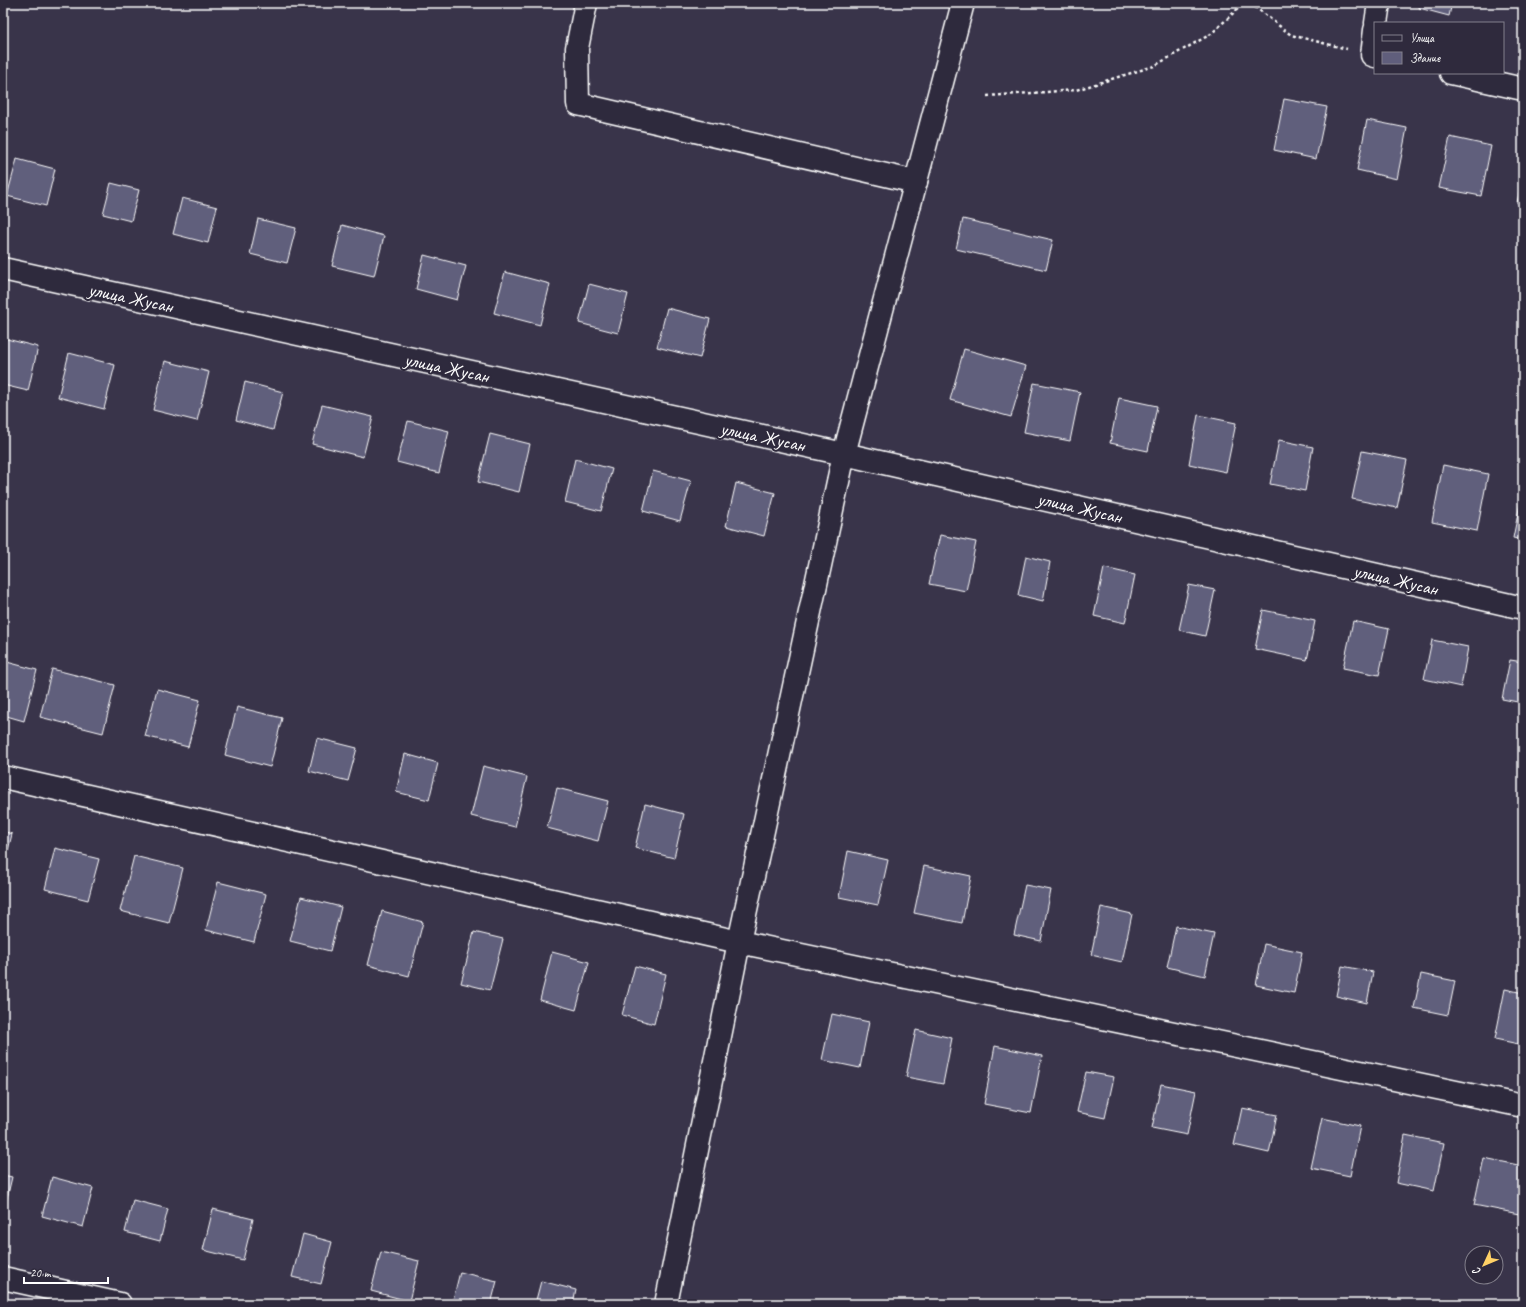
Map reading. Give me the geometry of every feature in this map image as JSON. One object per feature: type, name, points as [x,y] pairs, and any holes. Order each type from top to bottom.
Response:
[{"type":"street","points":[[586,3],[577,48],[578,104],[916,182]]},
{"type":"street","points":[[666,1304],[739,942],[844,454],[963,3]]},
{"type":"street","points":[[1376,22],[1379,3]]},
{"type":"street","points":[[1373,56],[1374,43]]},
{"type":"street","points":[[1456,74],[1523,89]]},
{"type":"street","name":"улица Жусан","points":[[3,268],[844,454],[1523,608]]},
{"type":"street","points":[[3,777],[739,942],[1523,1106]]},
{"type":"street","points":[[3,1278],[120,1304]]},
{"type":"path","points":[[987,96],[1076,90],[1154,66],[1211,34],[1244,3]]},
{"type":"path","points":[[1250,3],[1291,35],[1373,56]]},
{"type":"building","points":[[1420,3],[1452,3],[1449,16],[1419,8]]},
{"type":"building","points":[[1284,99],[1327,107],[1316,159],[1274,150]]},
{"type":"building","points":[[1367,120],[1407,128],[1397,179],[1357,170]]},
{"type":"building","points":[[1450,137],[1491,146],[1481,196],[1439,188]]},
{"type":"building","points":[[17,159],[55,169],[46,206],[7,196]]},
{"type":"building","points":[[1523,174],[1523,204],[1517,203]]},
{"type":"building","points":[[111,183],[139,190],[131,221],[103,214]]},
{"type":"building","points":[[182,198],[217,207],[208,243],[173,234]]},
{"type":"building","points":[[258,219],[296,228],[287,263],[250,254]]},
{"type":"building","points":[[963,219],[1053,240],[1046,270],[956,249]]},
{"type":"building","points":[[342,225],[384,236],[374,276],[332,266]]},
{"type":"building","points":[[424,255],[466,266],[457,300],[416,289]]},
{"type":"building","points":[[505,272],[550,284],[540,325],[494,313]]},
{"type":"building","points":[[589,284],[628,294],[618,333],[579,323]]},
{"type":"building","points":[[667,308],[710,319],[700,358],[657,347]]},
{"type":"building","points":[[3,338],[38,347],[28,391],[3,385]]},
{"type":"building","points":[[964,349],[1026,366],[1011,417],[950,400]]},
{"type":"building","points":[[69,353],[115,365],[104,409],[58,397]]},
{"type":"building","points":[[165,361],[209,372],[197,421],[153,410]]},
{"type":"building","points":[[245,382],[283,392],[273,430],[236,420]]},
{"type":"building","points":[[1034,383],[1080,392],[1070,441],[1024,432]]},
{"type":"building","points":[[1119,398],[1157,406],[1148,451],[1110,443]]},
{"type":"building","points":[[322,405],[373,417],[363,457],[312,444]]},
{"type":"building","points":[[1198,415],[1236,423],[1226,472],[1189,464]]},
{"type":"building","points":[[408,421],[449,431],[439,473],[397,462]]},
{"type":"building","points":[[490,434],[530,444],[519,492],[478,482]]},
{"type":"building","points":[[1279,440],[1313,447],[1305,491],[1270,484]]},
{"type":"building","points":[[1362,451],[1407,460],[1397,508],[1352,499]]},
{"type":"building","points":[[575,459],[612,469],[601,511],[565,502]]},
{"type":"building","points":[[1443,465],[1488,474],[1477,531],[1432,522]]},
{"type":"building","points":[[653,471],[691,481],[680,521],[643,511]]},
{"type":"building","points":[[736,483],[775,493],[764,536],[726,526]]},
{"type":"building","points":[[1523,489],[1523,540],[1513,538]]},
{"type":"building","points":[[940,535],[976,542],[966,591],[929,584]]},
{"type":"building","points":[[1026,556],[1050,562],[1043,601],[1018,595]]},
{"type":"building","points":[[1104,568],[1135,575],[1125,623],[1094,616]]},
{"type":"building","points":[[1189,585],[1215,590],[1205,636],[1179,630]]},
{"type":"building","points":[[1263,610],[1315,621],[1307,660],[1255,649]]},
{"type":"building","points":[[1353,621],[1389,629],[1379,675],[1343,668]]},
{"type":"building","points":[[1432,640],[1468,647],[1461,687],[1424,679]]},
{"type":"building","points":[[1510,660],[1523,662],[1523,703],[1502,699]]},
{"type":"building","points":[[3,661],[37,670],[24,721],[3,715]]},
{"type":"building","points":[[52,669],[115,685],[103,733],[40,717]]},
{"type":"building","points":[[157,689],[200,700],[188,747],[145,736]]},
{"type":"building","points":[[237,707],[282,718],[270,767],[225,755]]},
{"type":"building","points":[[317,738],[357,748],[348,781],[309,771]]},
{"type":"building","points":[[405,754],[438,763],[429,800],[396,792]]},
{"type":"building","points":[[483,766],[527,777],[515,827],[471,816]]},
{"type":"building","points":[[557,788],[608,801],[598,841],[547,828]]},
{"type":"building","points":[[645,804],[684,814],[674,858],[635,848]]},
{"type":"building","points":[[3,831],[12,834],[3,871]]},
{"type":"building","points":[[55,848],[99,859],[88,900],[45,889]]},
{"type":"building","points":[[848,851],[888,860],[878,905],[839,897]]},
{"type":"building","points":[[134,856],[183,868],[169,923],[120,911]]},
{"type":"building","points":[[924,866],[971,876],[962,923],[914,913]]},
{"type":"building","points":[[218,882],[266,894],[254,942],[206,930]]},
{"type":"building","points":[[1025,885],[1051,890],[1041,941],[1014,935]]},
{"type":"building","points":[[301,897],[341,907],[330,951],[290,941]]},
{"type":"building","points":[[1101,907],[1132,914],[1122,962],[1091,955]]},
{"type":"building","points":[[382,911],[423,922],[409,976],[368,965]]},
{"type":"building","points":[[1176,926],[1214,934],[1205,976],[1167,967]]},
{"type":"building","points":[[474,932],[503,939],[490,990],[461,983]]},
{"type":"building","points":[[1264,944],[1302,952],[1294,993],[1256,985]]},
{"type":"building","points":[[552,952],[589,962],[576,1010],[540,1000]]},
{"type":"building","points":[[635,966],[666,974],[654,1024],[622,1015]]},
{"type":"building","points":[[1342,966],[1373,972],[1367,1003],[1336,996]]},
{"type":"building","points":[[1421,974],[1455,981],[1448,1015],[1414,1008]]},
{"type":"building","points":[[1505,989],[1523,993],[1523,1045],[1495,1039]]},
{"type":"building","points":[[832,1014],[869,1022],[860,1068],[822,1060]]},
{"type":"building","points":[[916,1030],[952,1038],[943,1084],[906,1077]]},
{"type":"building","points":[[995,1046],[1042,1056],[1031,1113],[984,1104]]},
{"type":"building","points":[[1086,1072],[1114,1077],[1105,1118],[1077,1112]]},
{"type":"building","points":[[1161,1084],[1196,1091],[1187,1135],[1152,1128]]},
{"type":"building","points":[[1242,1108],[1277,1115],[1269,1153],[1234,1145]]},
{"type":"building","points":[[1322,1118],[1360,1126],[1350,1176],[1311,1168]]},
{"type":"building","points":[[1405,1135],[1444,1143],[1434,1191],[1396,1183]]},
{"type":"building","points":[[1484,1158],[1523,1166],[1523,1194],[1519,1214],[1474,1205]]},
{"type":"building","points":[[3,1175],[12,1177],[3,1215]]},
{"type":"building","points":[[52,1177],[93,1188],[83,1227],[42,1216]]},
{"type":"building","points":[[133,1200],[168,1209],[160,1241],[125,1232]]},
{"type":"building","points":[[213,1209],[253,1219],[243,1260],[203,1250]]},
{"type":"building","points":[[303,1234],[332,1242],[321,1284],[292,1277]]},
{"type":"building","points":[[381,1252],[419,1261],[409,1301],[371,1291]]},
{"type":"building","points":[[460,1272],[497,1281],[491,1304],[452,1304]]},
{"type":"building","points":[[541,1281],[576,1290],[573,1304],[535,1304]]}]
